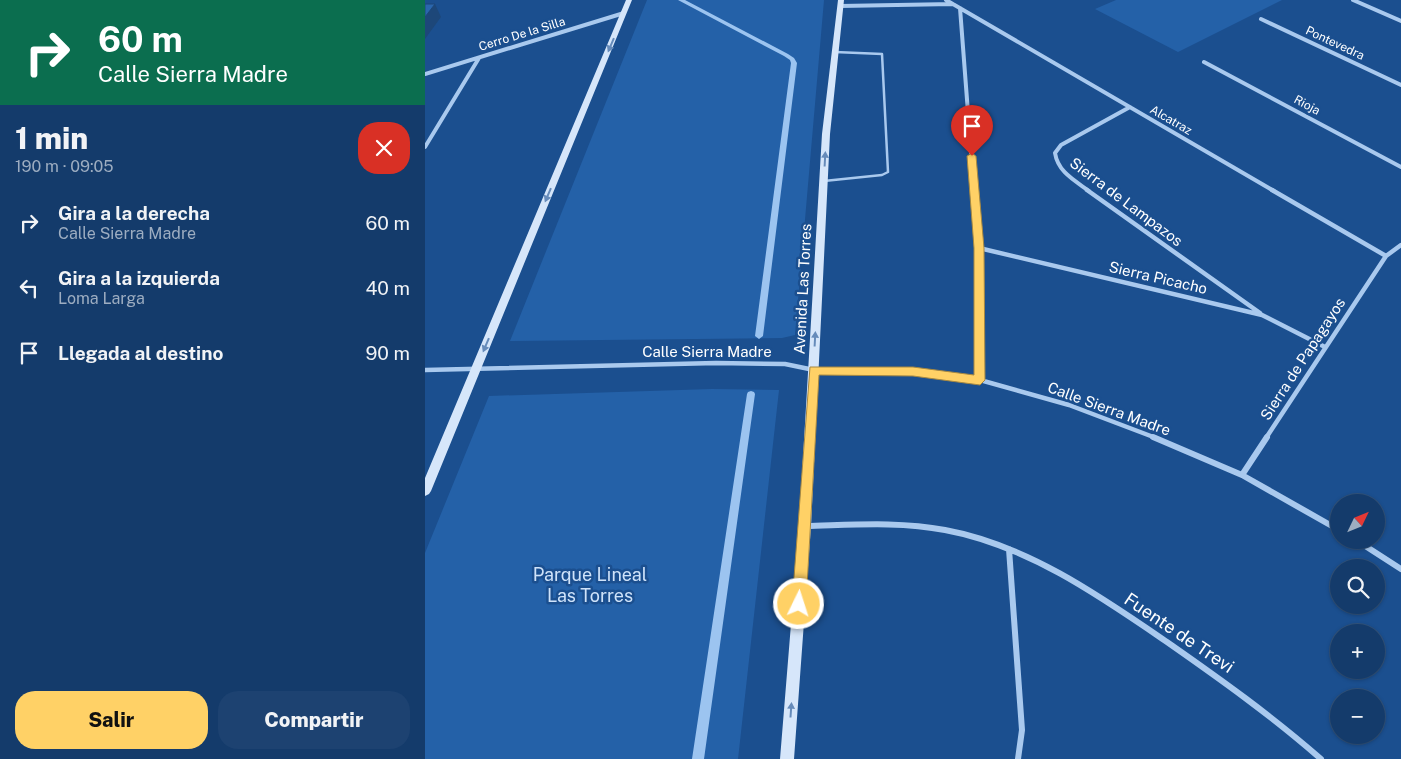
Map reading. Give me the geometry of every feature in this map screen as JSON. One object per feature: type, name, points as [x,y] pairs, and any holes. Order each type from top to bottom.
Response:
[{"type":"street","points":[[425,491],[629,0]]},
{"type":"street","name":"Alcatraz","points":[[945,0],[1386,256]]},
{"type":"street","points":[[1353,0],[1401,20]]},
{"type":"street","points":[[840,3],[953,4]]},
{"type":"street","name":"Avenida Las Torres","points":[[787,759],[805,526],[826,134],[840,3]]},
{"type":"street","points":[[960,8],[979,248],[980,380]]},
{"type":"street","name":"Cerro De la Silla","points":[[425,74],[624,13]]},
{"type":"street","name":"Pontevedra","points":[[1261,19],[1401,85]]},
{"type":"street","points":[[425,147],[479,57]]},
{"type":"street","name":"Rioja","points":[[1205,62],[1401,166]]},
{"type":"street","name":"Sierra de Lampazos","points":[[1130,107],[1061,145],[1055,153],[1057,164],[1068,176],[1262,315]]},
{"type":"street","name":"Sierra de Papagayos","points":[[1242,475],[1386,256],[1401,245]]},
{"type":"street","name":"Sierra Picacho","points":[[979,248],[1262,315],[1325,347]]},
{"type":"street","name":"Calle Sierra Madre","points":[[425,370],[716,363],[785,364],[813,370],[913,372],[980,380],[1069,405],[1151,436],[1242,475],[1330,525]]},
{"type":"street","name":"Fuente de Trevi","points":[[805,526],[899,526],[933,529],[962,534],[1009,549],[1069,579],[1141,624],[1221,678],[1321,759]]},
{"type":"street","points":[[1009,549],[1022,730],[1018,759]]},
{"type":"street","points":[[1370,549],[1401,569]]},
{"type":"lane","points":[[824,181],[883,175],[888,172],[882,54],[835,52]]},
{"type":"green space","points":[[647,0],[824,0],[795,335],[782,338],[510,341]]},
{"type":"green space","points":[[1116,0],[1282,0],[1178,52],[1095,9]]},
{"type":"green space","name":"Parque Lineal Las Torres","points":[[712,389],[779,390],[738,759],[425,759],[425,553],[489,396]]},
{"type":"building","points":[[425,4],[435,4],[425,17]]},
{"type":"waterway","points":[[681,0],[786,55],[794,63],[759,336]]},
{"type":"waterway","points":[[698,759],[751,394]]},
{"type":"route","points":[[799,604],[813,370],[913,372],[980,380],[979,248],[972,156]]}]
